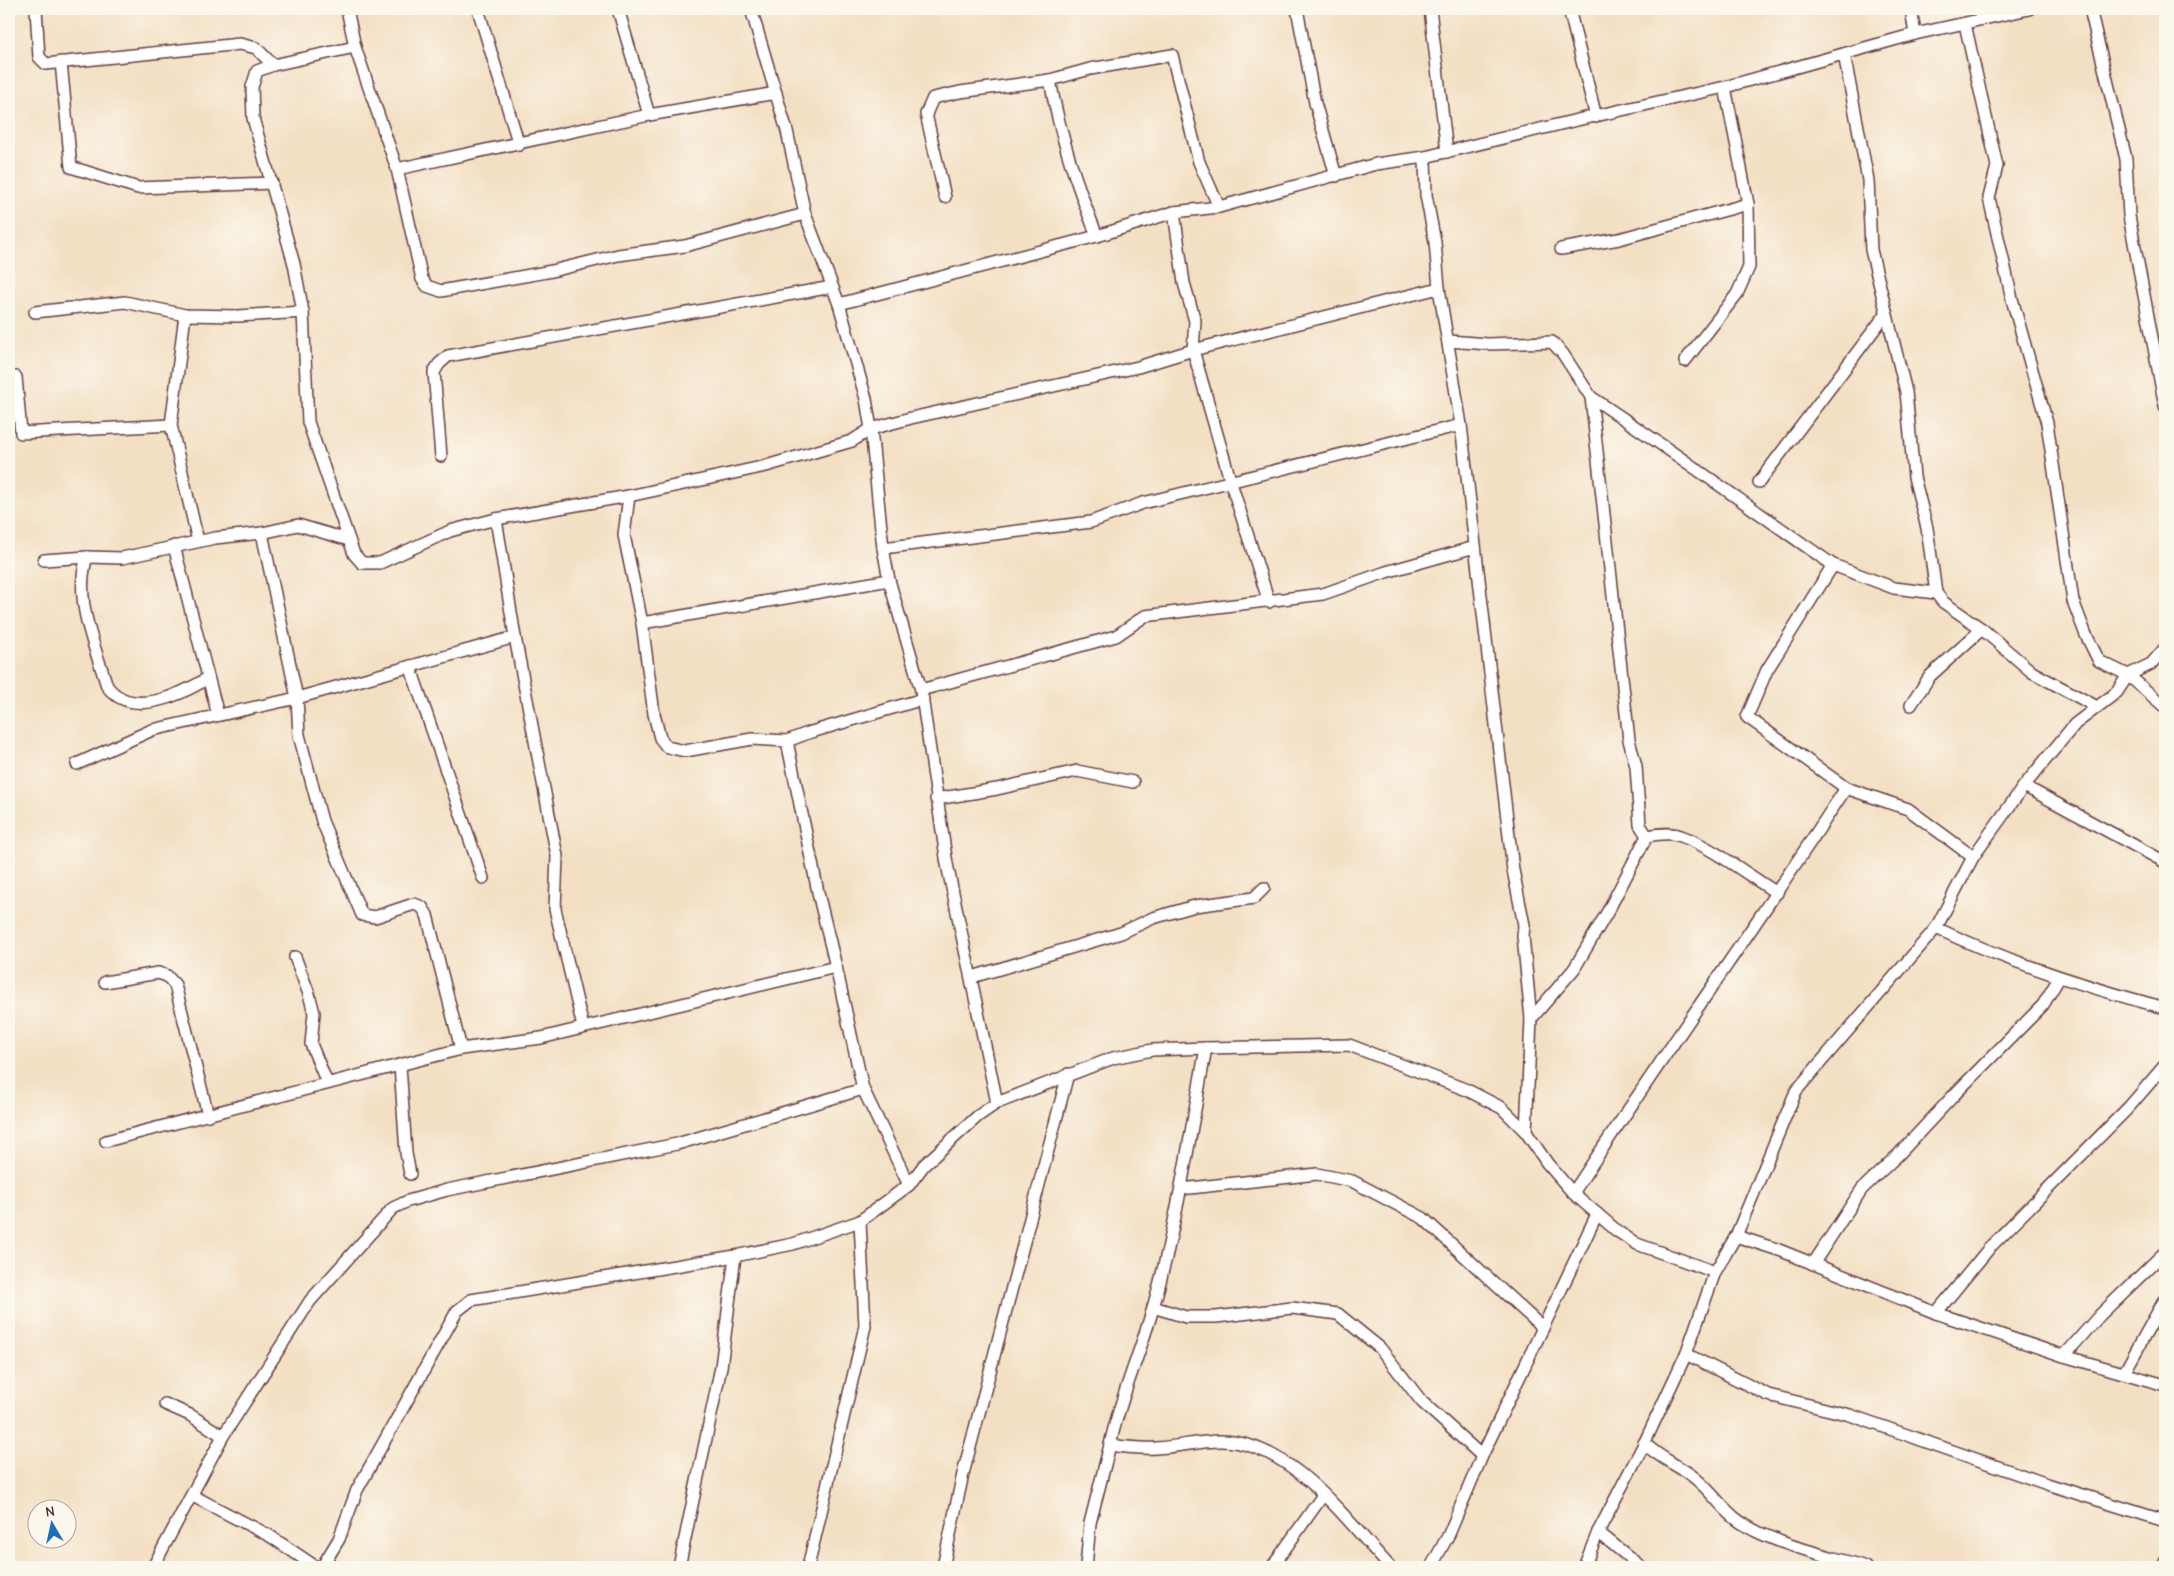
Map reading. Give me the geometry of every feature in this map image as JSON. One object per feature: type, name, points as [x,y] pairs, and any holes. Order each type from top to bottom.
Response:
[{"type":"street","points":[[36,9],[39,57],[46,64],[240,44],[256,48],[273,65]]},
{"type":"street","points":[[347,9],[355,47],[397,170],[422,279],[427,286],[441,291],[552,271],[618,255],[685,246],[805,214]]},
{"type":"street","points":[[478,9],[519,145]]},
{"type":"street","points":[[618,9],[649,116]]},
{"type":"street","points":[[751,9],[787,131],[805,214],[839,304],[866,399],[871,429],[883,548],[889,580],[922,695],[936,799],[958,922],[972,977],[980,1029],[998,1103]]},
{"type":"street","points":[[1297,9],[1315,104],[1336,176]]},
{"type":"street","points":[[1430,9],[1447,152]]},
{"type":"street","points":[[1569,9],[1596,117]]},
{"type":"street","points":[[1911,9],[1915,34]]},
{"type":"street","points":[[839,304],[1096,236],[1174,212],[1218,207],[1376,164],[1425,157],[1725,87],[1915,34],[2029,9]]},
{"type":"street","points":[[2090,9],[2126,159],[2129,216],[2165,406]]},
{"type":"street","points":[[1965,24],[1997,166],[1989,198],[2012,300],[2047,423],[2073,601],[2099,661],[2128,675],[2165,707]]},
{"type":"street","points":[[355,47],[273,65],[258,71],[252,87],[253,118],[294,264],[303,312],[308,422],[354,554],[362,563],[380,563],[450,531],[496,519],[630,496],[766,466],[852,441],[871,429],[1138,367],[1193,350],[1439,288]]},
{"type":"street","points":[[1844,54],[1868,180],[1871,250],[1906,392],[1914,476],[1927,528],[1936,593],[1943,602],[1982,629],[2032,672],[2097,707]]},
{"type":"street","points":[[945,197],[926,114],[933,98],[960,92],[1050,80],[1090,69],[1172,55],[1199,162],[1218,207]]},
{"type":"street","points":[[61,62],[71,167],[138,188],[272,183]]},
{"type":"street","points":[[1050,80],[1072,173],[1096,236]]},
{"type":"street","points":[[1685,361],[1737,294],[1749,267],[1748,204],[1725,87]]},
{"type":"street","points":[[397,170],[649,116],[776,93]]},
{"type":"street","points":[[1425,157],[1426,195],[1435,242],[1439,288],[1461,425],[1513,870],[1524,925],[1523,936],[1532,1019],[1526,1132]]},
{"type":"street","points":[[1561,249],[1619,239],[1748,204]]},
{"type":"street","points":[[1174,212],[1184,283],[1194,321],[1193,350],[1230,483],[1270,602]]},
{"type":"street","points":[[441,456],[434,377],[439,364],[448,356],[832,287]]},
{"type":"street","points":[[35,312],[125,302],[185,314],[238,316],[303,312]]},
{"type":"street","points":[[185,314],[171,425],[198,541]]},
{"type":"street","points":[[1759,482],[1886,314]]},
{"type":"street","points":[[1449,342],[1488,344],[1552,342],[1563,354],[1591,397],[1679,455],[1741,502],[1833,565],[1894,588],[1936,593]]},
{"type":"street","points":[[16,377],[21,433],[171,425]]},
{"type":"street","points":[[1591,397],[1629,740],[1636,766],[1640,825],[1647,836]]},
{"type":"street","points":[[883,548],[1091,522],[1143,503],[1461,425]]},
{"type":"street","points":[[630,496],[624,535],[642,623],[654,714],[660,738],[667,747],[685,751],[752,739],[788,741],[922,695],[1116,636],[1145,616],[1219,606],[1270,602],[1322,594],[1386,572],[1475,547]]},
{"type":"street","points":[[496,519],[515,637],[557,856],[555,909],[583,1027]]},
{"type":"street","points":[[44,560],[87,557],[122,558],[198,541],[262,533],[298,525],[349,540]]},
{"type":"street","points":[[262,533],[297,698],[299,735],[322,821],[362,915],[375,917],[414,904],[422,907],[427,915],[461,1049]]},
{"type":"street","points":[[174,546],[218,715]]},
{"type":"street","points":[[87,557],[84,567],[83,601],[107,686],[114,696],[133,702],[158,701],[193,688],[208,678]]},
{"type":"street","points":[[1833,565],[1767,670],[1747,717],[1846,788],[1908,809],[1973,857]]},
{"type":"street","points":[[642,623],[889,580]]},
{"type":"street","points":[[1911,705],[1930,676],[1982,629]]},
{"type":"street","points":[[77,764],[152,730],[297,698],[515,637]]},
{"type":"street","points":[[1584,1567],[1598,1532],[1644,1443],[1686,1354],[1715,1272],[1736,1236],[1796,1091],[1936,928],[1973,857],[2024,786],[2075,724],[2117,692],[2128,675],[2151,664],[2165,648]]},
{"type":"street","points":[[410,666],[482,878]]},
{"type":"street","points":[[788,741],[864,1089],[909,1185]]},
{"type":"street","points":[[936,799],[997,789],[1077,771],[1132,782]]},
{"type":"street","points":[[2024,786],[2165,862]]},
{"type":"street","points":[[1573,1194],[1634,1099],[1777,893],[1846,788]]},
{"type":"street","points":[[1647,836],[1662,834],[1680,835],[1777,893]]},
{"type":"street","points":[[1532,1019],[1574,969],[1608,911],[1647,836]]},
{"type":"street","points":[[972,977],[1121,933],[1153,918],[1195,906],[1254,898],[1264,888]]},
{"type":"street","points":[[1936,928],[1975,947],[2059,978],[2165,1008]]},
{"type":"street","points":[[295,957],[314,1013],[311,1044],[327,1083]]},
{"type":"street","points":[[106,1141],[461,1049],[541,1038],[836,967]]},
{"type":"street","points":[[105,982],[158,973],[167,976],[175,985],[208,1115]]},
{"type":"street","points":[[1813,1264],[1862,1189],[1899,1154],[2043,1005],[2059,978]]},
{"type":"street","points":[[322,1567],[339,1539],[357,1490],[457,1311],[471,1300],[735,1256],[794,1244],[860,1221],[909,1185],[924,1165],[978,1116],[998,1103],[1113,1058],[1152,1050],[1349,1045],[1467,1090],[1502,1108],[1526,1132],[1547,1163],[1573,1194],[1597,1214],[1637,1244],[1715,1272]]},
{"type":"street","points":[[1086,1567],[1090,1523],[1116,1417],[1153,1307],[1181,1188],[1206,1048]]},
{"type":"street","points":[[400,1064],[406,1153],[410,1174]]},
{"type":"street","points":[[1936,1313],[1991,1246],[2129,1107],[2165,1065]]},
{"type":"street","points":[[943,1567],[965,1465],[1068,1074]]},
{"type":"street","points":[[153,1567],[193,1496],[223,1436],[310,1301],[393,1208],[408,1201],[447,1190],[677,1144],[864,1089]]},
{"type":"street","points":[[1181,1188],[1317,1174],[1352,1181],[1423,1218],[1543,1328]]},
{"type":"street","points":[[1432,1567],[1449,1534],[1482,1456],[1597,1214]]},
{"type":"street","points":[[808,1567],[865,1326],[860,1221]]},
{"type":"street","points":[[1736,1236],[1813,1264],[1936,1313],[2064,1356],[2165,1385]]},
{"type":"street","points":[[2064,1356],[2100,1315],[2165,1252]]},
{"type":"street","points":[[679,1567],[721,1367],[735,1256]]},
{"type":"street","points":[[2124,1373],[2165,1299]]},
{"type":"street","points":[[1153,1307],[1186,1318],[1216,1317],[1292,1308],[1338,1314],[1380,1348],[1422,1402],[1482,1456]]},
{"type":"street","points":[[1686,1354],[1768,1395],[1850,1415],[2028,1478],[2165,1521]]},
{"type":"street","points":[[165,1404],[190,1415],[223,1436]]},
{"type":"street","points":[[1110,1445],[1154,1448],[1221,1441],[1239,1443],[1279,1458],[1293,1467],[1323,1495],[1390,1567]]},
{"type":"street","points":[[1644,1443],[1656,1455],[1691,1475],[1719,1500],[1734,1518],[1762,1535],[1866,1567]]},
{"type":"street","points":[[1272,1567],[1323,1495]]},
{"type":"street","points":[[193,1496],[270,1536],[316,1567]]},
{"type":"street","points":[[1598,1532],[1641,1567]]},
{"type":"street","points":[[2163,1567],[2165,1562]]}]
